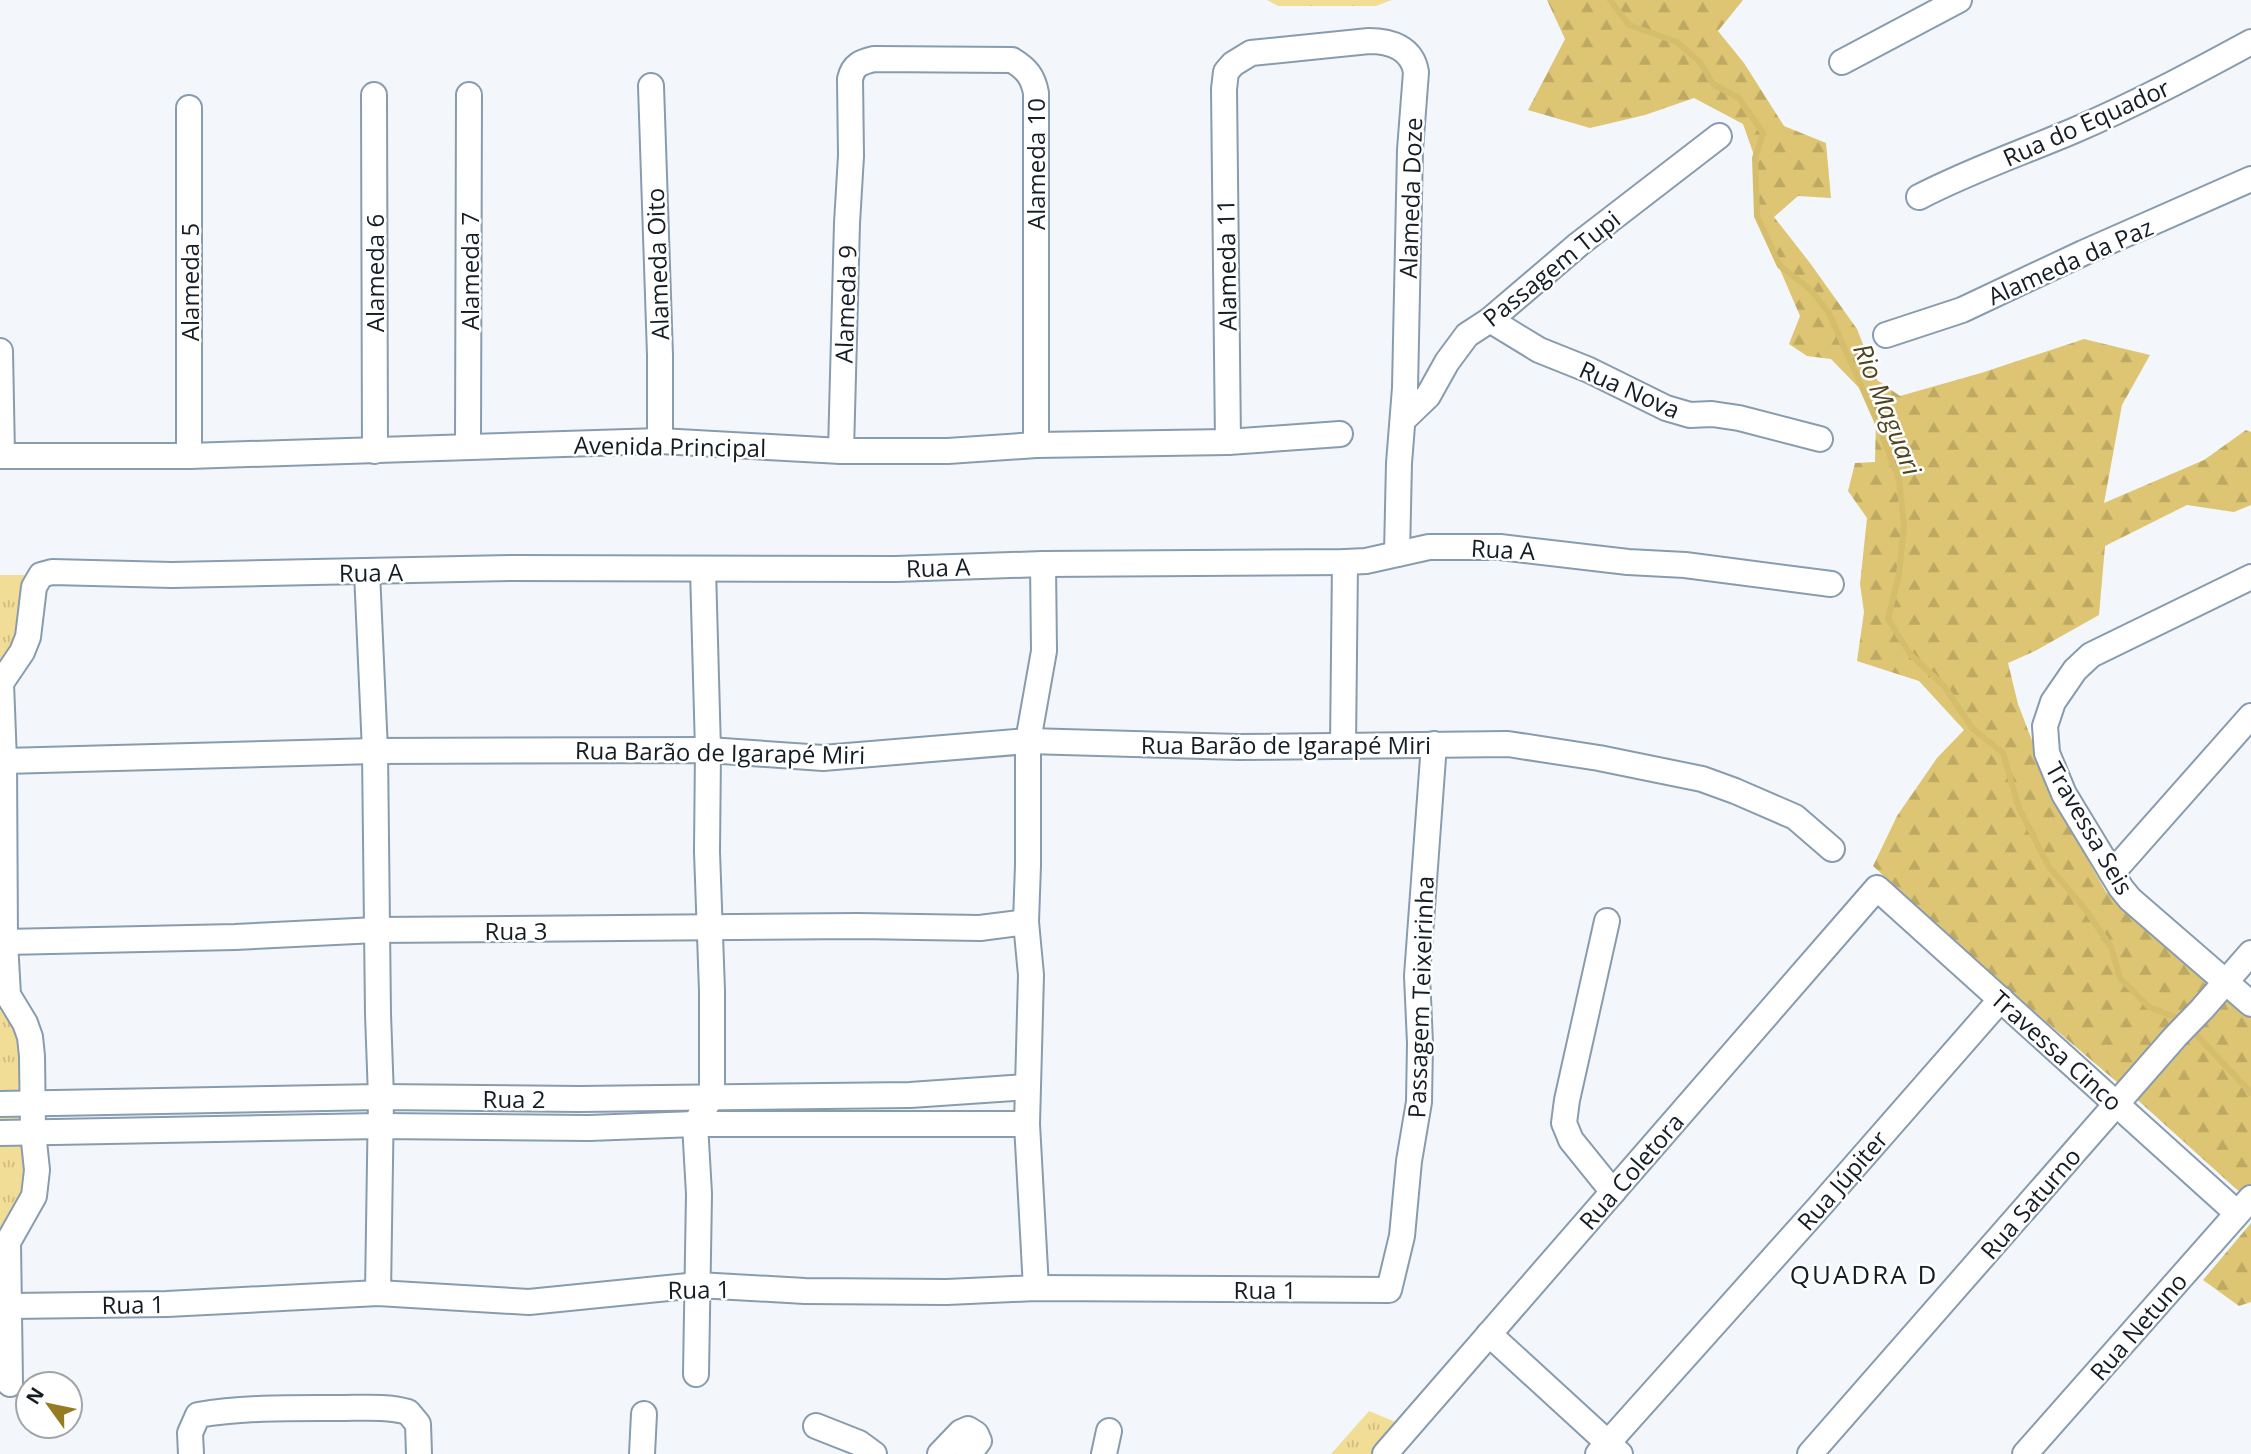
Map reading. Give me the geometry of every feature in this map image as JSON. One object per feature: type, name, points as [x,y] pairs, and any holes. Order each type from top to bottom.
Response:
[{"type":"street","points":[[1842,62],[1959,0]]},
{"type":"street","name":"Alameda Doze","points":[[1224,89],[1226,72],[1233,64],[1251,53],[1381,41],[1394,44],[1405,51],[1414,62],[1416,72],[1410,150],[1404,419],[1399,463],[1396,554]]},
{"type":"street","name":"Rua do Equador","points":[[1919,197],[1986,165],[2057,138],[2143,99],[2251,42]]},
{"type":"street","name":"Alameda 10","points":[[851,156],[850,79],[858,64],[874,59],[1012,60],[1023,66],[1034,80],[1036,445]]},
{"type":"street","name":"Alameda Oito","points":[[651,86],[660,441]]},
{"type":"street","name":"Alameda 11","points":[[1224,89],[1228,442]]},
{"type":"street","name":"Alameda 6","points":[[374,95],[375,451]]},
{"type":"street","name":"Alameda 7","points":[[468,447],[469,95]]},
{"type":"street","name":"Alameda 5","points":[[189,108],[189,456]]},
{"type":"street","name":"Passagem Tupi","points":[[1404,419],[1428,396],[1452,354],[1467,335],[1490,320],[1579,244],[1719,136]]},
{"type":"street","name":"Alameda 9","points":[[841,451],[851,156]]},
{"type":"street","name":"Alameda da Paz","points":[[1886,335],[1962,310],[2251,179]]},
{"type":"street","name":"Rua Nova","points":[[1490,320],[1539,350],[1589,370],[1667,408],[1690,415],[1712,414],[1739,418],[1821,439]]},
{"type":"street","points":[[0,351],[1,456]]},
{"type":"street","name":"Avenida Principal","points":[[1,456],[189,456],[660,441],[841,451],[948,451],[1036,445],[1228,442],[1340,434]]},
{"type":"street","name":"Rua A","points":[[0,683],[29,637],[34,587],[41,575],[52,572],[172,575],[513,568],[896,569],[1043,564],[1345,562],[1366,561],[1429,547],[1500,547],[1628,562],[1685,565],[1830,584]]},
{"type":"street","points":[[1343,746],[1345,562]]},
{"type":"street","points":[[1035,1288],[1027,1124],[1031,975],[1026,922],[1028,741],[1044,651],[1043,564]]},
{"type":"street","points":[[696,1374],[699,1194],[695,1124],[712,1096],[703,569]]},
{"type":"street","points":[[367,572],[376,751],[376,930],[381,1097],[378,1293]]},
{"type":"street","name":"Travessa Seis","points":[[2251,577],[2091,655],[2075,670],[2053,702],[2045,736],[2047,753],[2064,794],[2121,888],[2139,908],[2251,1004]]},
{"type":"street","points":[[0,683],[4,761],[4,995],[25,1023],[30,1038],[37,1185],[34,1196],[4,1242],[10,1306],[10,1384]]},
{"type":"street","points":[[2112,873],[2251,716]]},
{"type":"street","name":"Rua Barão de Igarapé Miri","points":[[4,761],[376,751],[708,750],[823,758],[1028,741],[1239,747],[1508,744],[1599,758],[1702,779],[1795,817],[1832,849]]},
{"type":"street","name":"Passagem Teixeirinha","points":[[1389,1290],[1402,1236],[1409,1161],[1419,1102],[1417,976],[1434,744]]},
{"type":"street","name":"Travessa Cinco","points":[[1877,888],[2117,1104],[2244,1205]]},
{"type":"street","name":"Rua Coletora","points":[[1385,1454],[1877,888]]},
{"type":"street","points":[[1607,920],[1564,1123],[1571,1140],[1613,1192]]},
{"type":"street","name":"Rua 3","points":[[5,942],[235,937],[376,930],[980,928],[1026,922]]},
{"type":"street","name":"Rua Saturno","points":[[1810,1454],[2251,953]]},
{"type":"street","name":"Rua Júpiter","points":[[1608,1450],[2001,999]]},
{"type":"street","name":"Rua 2","points":[[0,1104],[381,1097],[579,1099],[910,1095],[1027,1087]]},
{"type":"street","name":"Rua 2","points":[[0,1133],[380,1126],[589,1128],[695,1124],[1027,1124]]},
{"type":"street","name":"Rua Netuno","points":[[2025,1454],[2244,1205]]},
{"type":"street","name":"Rua 1","points":[[10,1306],[167,1304],[378,1293],[529,1302],[698,1285],[805,1291],[947,1292],[1035,1288],[1389,1290]]},
{"type":"street","points":[[1489,1334],[1608,1450]]},
{"type":"street","points":[[191,1454],[190,1433],[198,1415],[292,1408],[381,1408],[408,1412],[418,1424],[419,1454]]},
{"type":"street","points":[[642,1454],[644,1414]]},
{"type":"street","points":[[816,1426],[859,1443],[874,1454]]},
{"type":"street","points":[[940,1454],[961,1432],[968,1429],[976,1434],[979,1441],[969,1454]]},
{"type":"green space","points":[[1267,0],[1392,0],[1376,6],[1278,6]]},
{"type":"green space","points":[[1547,0],[1743,0],[1718,31],[1744,63],[1784,126],[1826,143],[1831,198],[1798,196],[1774,217],[1857,329],[1877,380],[1900,396],[2084,339],[2150,355],[2122,405],[2104,503],[2204,460],[2246,430],[2251,432],[2251,505],[2234,512],[2187,505],[2105,546],[2099,615],[2008,663],[2018,704],[2056,803],[2106,892],[2223,982],[2251,1016],[2251,1200],[2016,996],[1873,866],[1897,816],[1937,758],[1964,730],[1919,681],[1857,661],[1864,612],[1860,584],[1867,518],[1848,491],[1855,463],[1875,462],[1876,419],[1866,395],[1831,359],[1807,356],[1789,344],[1800,316],[1757,216],[1755,158],[1743,124],[1694,98],[1645,115],[1590,128],[1528,110],[1565,39]]},
{"type":"green space","points":[[0,575],[41,575],[1,683],[5,942],[25,1023],[37,1170],[8,1242],[0,1385]]},
{"type":"green space","points":[[2251,1223],[2251,1302],[2239,1306],[2203,1280]]},
{"type":"green space","points":[[1369,1411],[1405,1426],[1380,1454],[1331,1454]]},
{"type":"waterway","name":"Rio Maguari","points":[[1610,0],[1629,25],[1677,42],[1700,62],[1713,84],[1739,98],[1763,133],[1755,158],[1757,216],[1780,266],[1811,290],[1829,313],[1876,419],[1899,480],[1904,526],[1899,574],[1888,619],[1910,654],[1944,686],[1973,729],[2003,753],[2019,808],[2049,867],[2086,910],[2111,947],[2120,978],[2149,1007],[2183,1020]]},
{"type":"waterway","name":"Rio Maguari","points":[[2190,1028],[2251,1093]]},
{"type":"district","name":"QUADRA D","points":[[1864,1274]]}]
